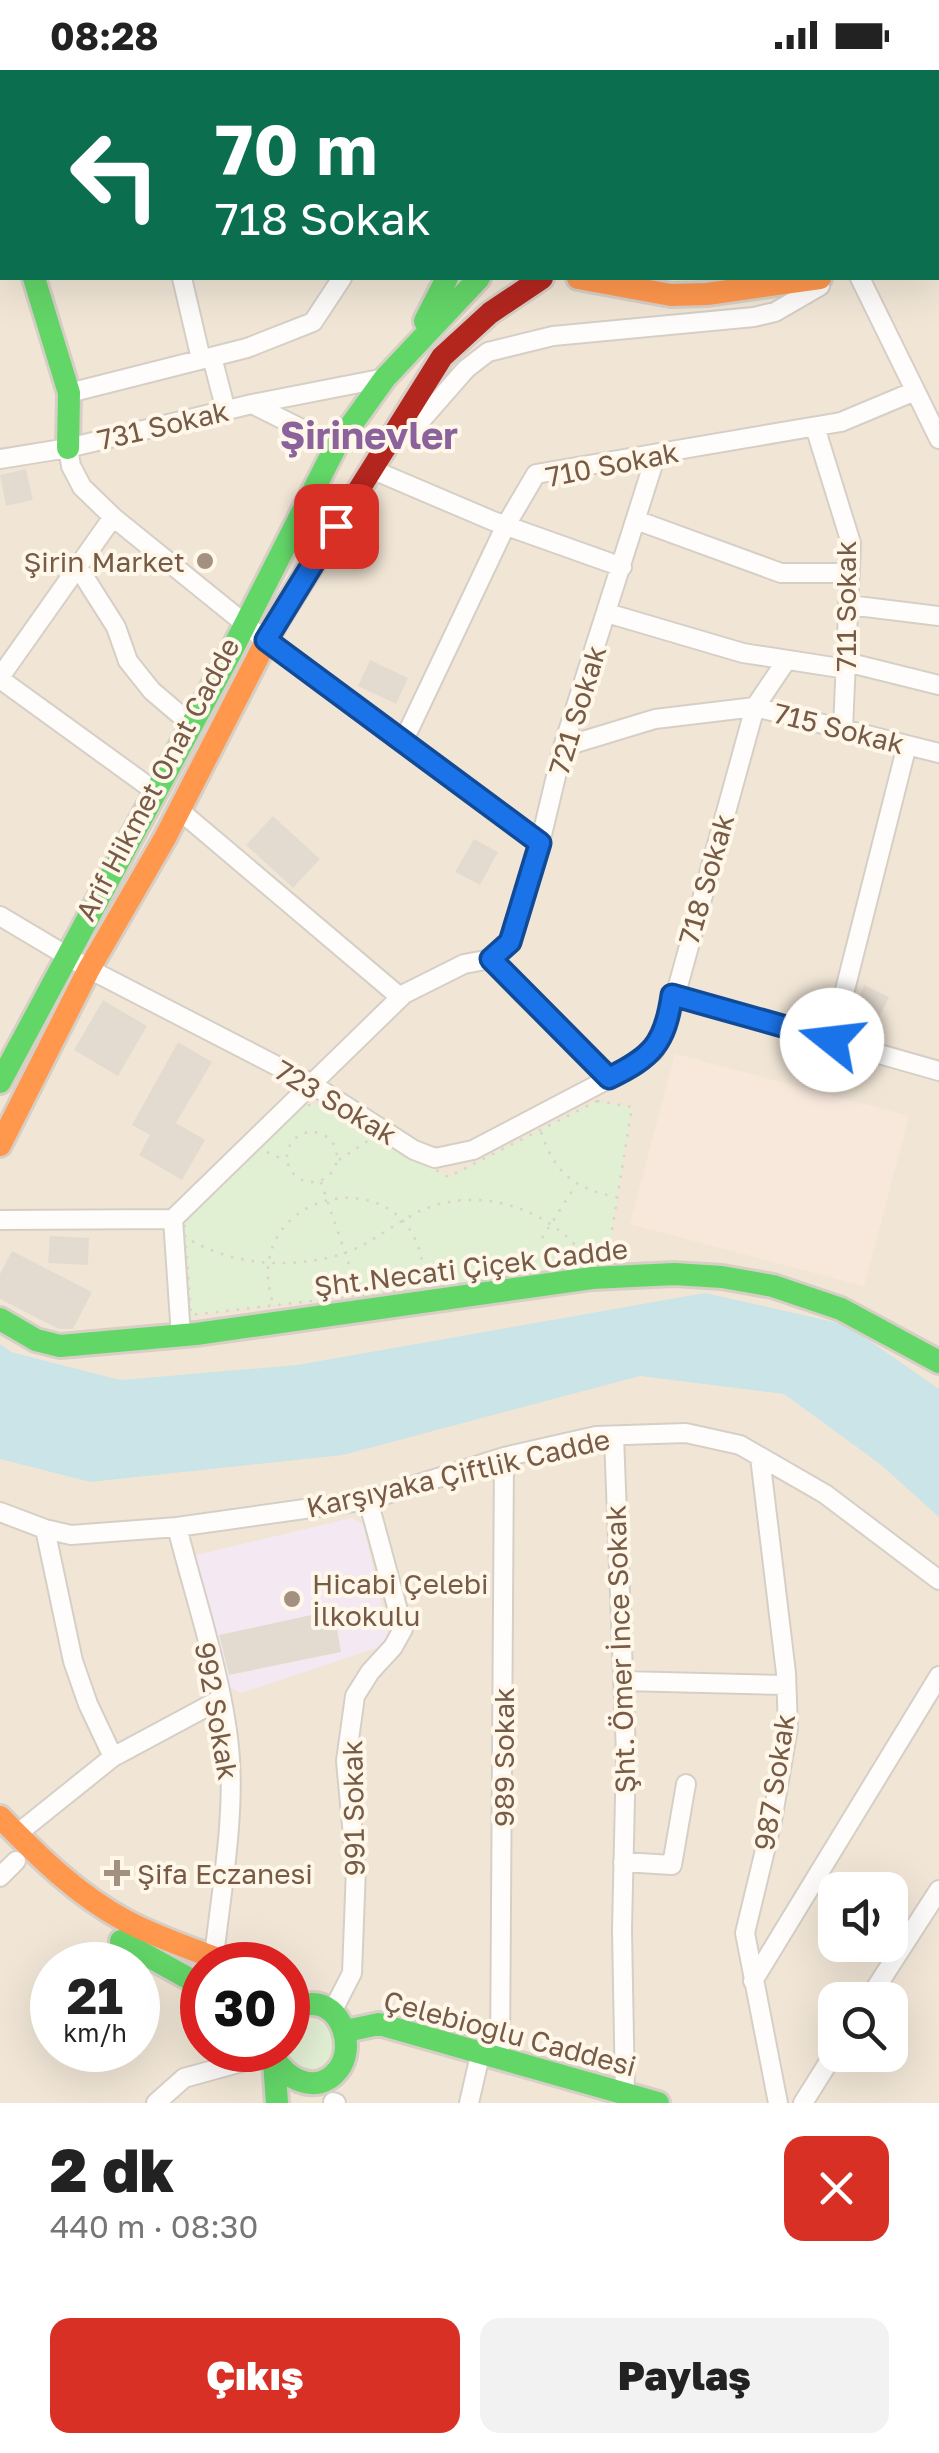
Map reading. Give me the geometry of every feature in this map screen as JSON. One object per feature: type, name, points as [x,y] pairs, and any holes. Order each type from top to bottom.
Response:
[{"type":"main road","points":[[35,280],[69,393],[68,448]]},
{"type":"main road","points":[[406,354],[446,280]]},
{"type":"main road","name":"Arif Hikmet Onat Cadde","points":[[0,1082],[192,725],[336,446],[385,378],[477,280]]},
{"type":"main road","name":"Arif Hikmet Onat Cadde","points":[[0,1144],[266,640],[371,468],[442,357],[468,331],[539,280]]},
{"type":"main road","points":[[586,280],[672,295],[806,280]]},
{"type":"main road","points":[[512,300],[548,290],[603,284]]},
{"type":"main road","name":"Şht.Necati Çiçek Cadde","points":[[0,1319],[36,1340],[60,1346],[180,1336],[592,1278],[722,1276],[773,1286],[841,1309],[939,1362]]},
{"type":"main road","points":[[0,1817],[8,1854],[92,1925],[180,1974]]},
{"type":"main road","points":[[8,1854],[55,1871],[122,1919],[180,1945]]},
{"type":"main road","points":[[310,2001],[333,2016],[348,2042],[334,2103]]},
{"type":"main road","name":"Çelebioğlu Caddesi","points":[[310,2005],[333,2016],[379,2024],[656,2103]]},
{"type":"main road","points":[[284,2072],[288,2077],[312,2082],[336,2072],[342,2064]]},
{"type":"main road","points":[[274,2072],[277,2103]]},
{"type":"street","points":[[183,280],[226,411]]},
{"type":"street","points":[[69,393],[246,348],[312,322],[341,280]]},
{"type":"street","points":[[391,438],[417,425],[466,369],[488,352],[553,336],[754,317],[794,303],[830,280]]},
{"type":"street","points":[[861,280],[939,439]]},
{"type":"street","name":"731 Sokak","points":[[0,459],[68,448],[252,404],[385,378]]},
{"type":"street","name":"710 Sokak","points":[[402,742],[506,525],[536,474],[841,422],[916,391]]},
{"type":"street","points":[[252,404],[336,446]]},
{"type":"street","name":"711 Sokak","points":[[815,427],[850,543],[842,729]]},
{"type":"street","points":[[68,448],[71,466],[82,486],[113,517],[266,640],[540,843]]},
{"type":"street","name":"721 Sokak","points":[[491,959],[510,942],[540,843],[563,746],[656,455]]},
{"type":"street","points":[[371,468],[506,525],[622,567]]},
{"type":"street","points":[[113,517],[0,678],[156,792]]},
{"type":"street","points":[[636,520],[781,573],[850,573]]},
{"type":"street","points":[[78,567],[116,626],[128,662],[152,691],[192,725]]},
{"type":"street","points":[[849,605],[939,616]]},
{"type":"street","points":[[607,613],[743,653],[786,662],[846,666],[939,685]]},
{"type":"street","name":"718 Sokak","points":[[609,1078],[654,1050],[670,1015],[672,995],[755,708],[786,662]]},
{"type":"street","name":"715 Sokak","points":[[563,746],[655,719],[755,708],[939,754]]},
{"type":"street","points":[[832,1040],[907,745]]},
{"type":"street","points":[[179,810],[400,997]]},
{"type":"street","name":"723 Sokak","points":[[0,916],[89,969],[310,1083],[378,1131],[435,1158],[473,1150],[609,1078]]},
{"type":"street","points":[[0,1220],[172,1219],[400,997],[464,964],[491,959],[609,1078]]},
{"type":"street","points":[[672,995],[939,1070]]},
{"type":"street","points":[[172,1219],[180,1336]]},
{"type":"street","name":"Karşıyaka Çiftlik Cadde","points":[[0,1512],[71,1535],[177,1527],[368,1500],[504,1456],[596,1436],[686,1434],[740,1445],[760,1456],[825,1494],[939,1580]]},
{"type":"street","name":"Şht. Ömer İnce Sokak","points":[[614,1436],[626,1754],[624,2095]]},
{"type":"street","name":"989 Sokak","points":[[468,2103],[490,2054],[504,1456]]},
{"type":"street","name":"987 Sokak","points":[[760,1456],[788,1728],[772,1820],[744,1932],[778,2103]]},
{"type":"street","name":"991 Sokak","points":[[333,2016],[352,1973],[356,1868],[346,1761],[355,1696],[404,1628],[368,1500]]},
{"type":"street","name":"992 Sokak","points":[[177,1527],[221,1699],[230,1754],[225,1942]]},
{"type":"street","points":[[45,1529],[73,1661],[88,1704],[114,1757]]},
{"type":"street","points":[[753,1982],[939,1676]]},
{"type":"street","points":[[623,1681],[786,1684]]},
{"type":"street","points":[[8,1854],[114,1757],[221,1699]]},
{"type":"street","points":[[623,1862],[672,1866],[686,1784]]},
{"type":"street","points":[[880,1982],[939,1890]]},
{"type":"street","points":[[156,2103],[184,2078],[207,2072]]},
{"type":"street","points":[[803,2103],[822,2072]]},
{"type":"path","points":[[597,1100],[632,1108],[606,1266],[191,1315],[184,1218],[258,1145],[297,1107],[322,1102],[378,1131],[448,1177],[597,1100]]},
{"type":"path","points":[[540,1130],[548,1156],[565,1176],[587,1190],[618,1197]]},
{"type":"path","points":[[337,1161],[363,1147],[378,1131]]},
{"type":"path","points":[[258,1145],[288,1162],[301,1179],[320,1180],[330,1175],[337,1152],[328,1138],[312,1132],[290,1145],[288,1162]]},
{"type":"path","points":[[320,1180],[360,1294]]},
{"type":"path","points":[[542,1238],[577,1184]]},
{"type":"path","points":[[275,1305],[270,1296],[273,1246],[286,1225],[304,1208],[326,1199],[353,1196],[377,1202],[403,1220],[424,1260],[424,1286]]},
{"type":"path","points":[[186,1238],[235,1259],[303,1262],[345,1253],[435,1205],[479,1199],[520,1208],[551,1224],[580,1248],[594,1268]]},
{"type":"shaded area","points":[[0,280],[939,280],[939,2103],[0,2103]]},
{"type":"shaded area","points":[[675,1054],[909,1116],[864,1286],[630,1224]]},
{"type":"shaded area","name":"Hicabi Çelebi İlkokulu","points":[[352,1518],[363,1525],[391,1643],[241,1693],[226,1685],[192,1556]]},
{"type":"green space","points":[[597,1101],[632,1107],[606,1267],[191,1315],[184,1218],[297,1107],[322,1103],[448,1177]]},
{"type":"green space","points":[[310,2020],[326,2027],[333,2044],[326,2061],[310,2068]]},
{"type":"water","points":[[705,1293],[847,1325],[939,1389],[939,1517],[880,1464],[784,1394],[640,1376],[343,1455],[90,1482],[0,1459],[0,1344],[11,1352],[120,1380],[297,1365]]},
{"type":"building","points":[[26,469],[33,500],[6,506],[0,475]]},
{"type":"building","points":[[370,660],[408,678],[396,704],[358,686]]},
{"type":"building","points":[[273,816],[320,859],[293,888],[246,845]]},
{"type":"building","points":[[474,839],[498,852],[480,885],[455,872]]},
{"type":"building","points":[[864,985],[889,997],[871,1034],[849,1024]]},
{"type":"building","points":[[103,1000],[147,1026],[118,1076],[74,1050]]},
{"type":"building","points":[[178,1042],[212,1062],[176,1123],[205,1140],[182,1180],[139,1155],[150,1135],[132,1125]]},
{"type":"building","points":[[50,1236],[89,1238],[88,1265],[48,1263]]},
{"type":"building","points":[[12,1251],[92,1292],[73,1329],[59,1329],[0,1299],[0,1274]]},
{"type":"building","points":[[334,1610],[341,1652],[229,1675],[219,1635]]},
{"type":"traffic: fast","points":[[35,280],[69,393],[68,448]]},
{"type":"traffic: fast","points":[[425,321],[446,280]]},
{"type":"traffic: fast","points":[[0,1082],[231,652],[336,446],[385,378],[477,280]]},
{"type":"traffic: fast","points":[[0,1319],[36,1340],[60,1346],[196,1334],[592,1278],[674,1274],[773,1286],[841,1309],[939,1362]]},
{"type":"traffic: fast","points":[[121,1941],[180,1974]]},
{"type":"traffic: fast","points":[[286,2072],[300,2081],[320,2082],[338,2070],[343,2061],[346,2039],[338,2019],[322,2006],[310,2004]]},
{"type":"traffic: fast","points":[[346,2031],[379,2024],[658,2103]]},
{"type":"traffic: fast","points":[[275,2072],[277,2103]]},
{"type":"traffic: slow","points":[[589,280],[671,295],[806,280]]},
{"type":"traffic: slow","points":[[0,1145],[89,969],[165,838],[276,622]]},
{"type":"traffic: slow","points":[[0,1817],[91,1899],[126,1921],[180,1945]]},
{"type":"traffic: jam","points":[[276,622],[442,357],[490,313],[539,280]]},
{"type":"place","name":"Şirin Market","points":[[205,561]]},
{"type":"place","name":"Hicabi Çelebi İlkokulu","points":[[292,1599]]},
{"type":"place","name":"Şifa Eczanesi","points":[[117,1873]]},
{"type":"district","name":"Şirinevler","points":[[369,434]]},
{"type":"route","points":[[336,526],[266,640],[540,843],[510,942],[491,959],[609,1078],[654,1050],[670,1015],[672,995],[832,1040]]}]
